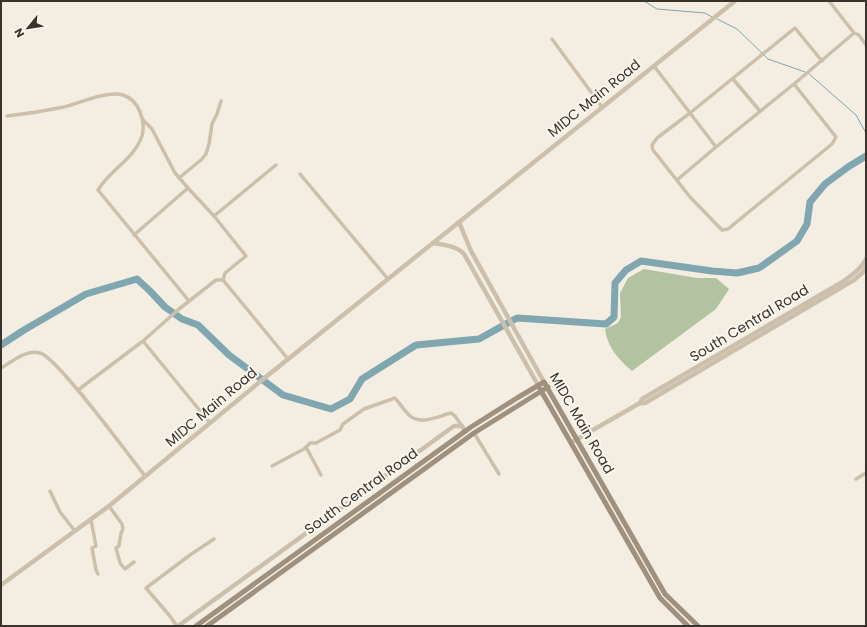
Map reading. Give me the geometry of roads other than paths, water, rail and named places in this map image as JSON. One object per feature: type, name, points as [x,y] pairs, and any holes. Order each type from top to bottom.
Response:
[{"type":"main road","name":"South Central Road","points":[[196,626],[465,432],[544,382]]},
{"type":"main road","name":"MIDC Main Road","points":[[544,382],[665,594],[698,626]]},
{"type":"main road","name":"MIDC Main Road","points":[[538,385],[660,598],[688,626]]},
{"type":"main road","name":"South Central Road","points":[[207,626],[474,433],[548,387]]},
{"type":"main road","points":[[328,530],[332,536]]},
{"type":"street","name":"MIDC Main Road","points":[[1,585],[109,506],[266,376],[735,1]]},
{"type":"street","points":[[829,1],[854,33],[859,35],[866,45]]},
{"type":"street","points":[[794,84],[836,137],[832,144],[728,229],[722,230],[690,197],[653,150],[652,145],[657,138],[690,114],[795,28],[822,61]]},
{"type":"street","points":[[677,180],[854,33]]},
{"type":"street","points":[[552,39],[602,108]]},
{"type":"street","points":[[654,66],[716,147]]},
{"type":"street","points":[[733,79],[760,111]]},
{"type":"street","points":[[7,116],[63,107],[103,95],[116,94],[124,95],[130,98],[141,113],[143,120],[142,136],[133,152],[105,180],[98,190],[189,301]]},
{"type":"street","points":[[179,178],[206,154],[212,124],[221,101]]},
{"type":"street","points":[[143,120],[152,129],[163,148],[168,162],[179,178],[214,216],[246,256],[225,273],[222,280]]},
{"type":"street","points":[[214,216],[276,165]]},
{"type":"street","points":[[300,174],[388,279]]},
{"type":"street","points":[[134,235],[188,188]]},
{"type":"street","name":"MIDC Main Road","points":[[459,222],[471,251],[544,382]]},
{"type":"street","name":"MIDC Main Road","points":[[433,243],[461,250],[538,385]]},
{"type":"street","name":"South Central Road","points":[[640,403],[642,399],[844,281],[856,272],[863,265],[866,259]]},
{"type":"street","name":"South Central Road","points":[[572,442],[640,403],[644,403],[854,280],[866,268]]},
{"type":"street","points":[[78,390],[143,341],[166,320],[216,280],[222,280]]},
{"type":"street","points":[[222,280],[288,359]]},
{"type":"street","points":[[143,341],[210,423]]},
{"type":"street","points":[[1,368],[16,358],[27,354],[39,352],[44,354],[65,374],[146,476]]},
{"type":"street","points":[[272,466],[306,447],[310,443],[316,443],[340,430],[343,424],[364,409],[396,398],[409,415],[416,420],[427,420],[451,414],[455,416],[465,432]]},
{"type":"street","points":[[214,540],[190,555],[146,588],[178,626],[454,426],[462,426]]},
{"type":"street","points":[[474,433],[499,474]]},
{"type":"street","points":[[306,447],[321,475]]},
{"type":"street","points":[[856,479],[866,473]]},
{"type":"street","points":[[50,490],[60,512],[75,531]]},
{"type":"street","points":[[109,506],[122,524],[123,529],[119,546],[116,548],[120,563],[124,569],[134,562]]},
{"type":"street","points":[[90,520],[96,546],[92,548],[98,574]]},
{"type":"waterway","points":[[644,1],[657,9],[705,13],[712,17]]},
{"type":"waterway","points":[[717,19],[737,29],[762,53]]},
{"type":"waterway","points":[[764,55],[768,59],[805,72]]},
{"type":"waterway","points":[[808,73],[856,115],[866,133]]},
{"type":"waterway","points":[[1,345],[86,294],[137,279],[165,307],[182,319],[198,325],[229,355],[283,395],[331,409],[350,399],[362,379],[416,345],[479,339],[517,318],[606,324],[614,317],[615,283],[626,270],[641,261],[737,273],[759,268],[797,241],[807,224],[810,202],[825,184],[866,156]]}]
